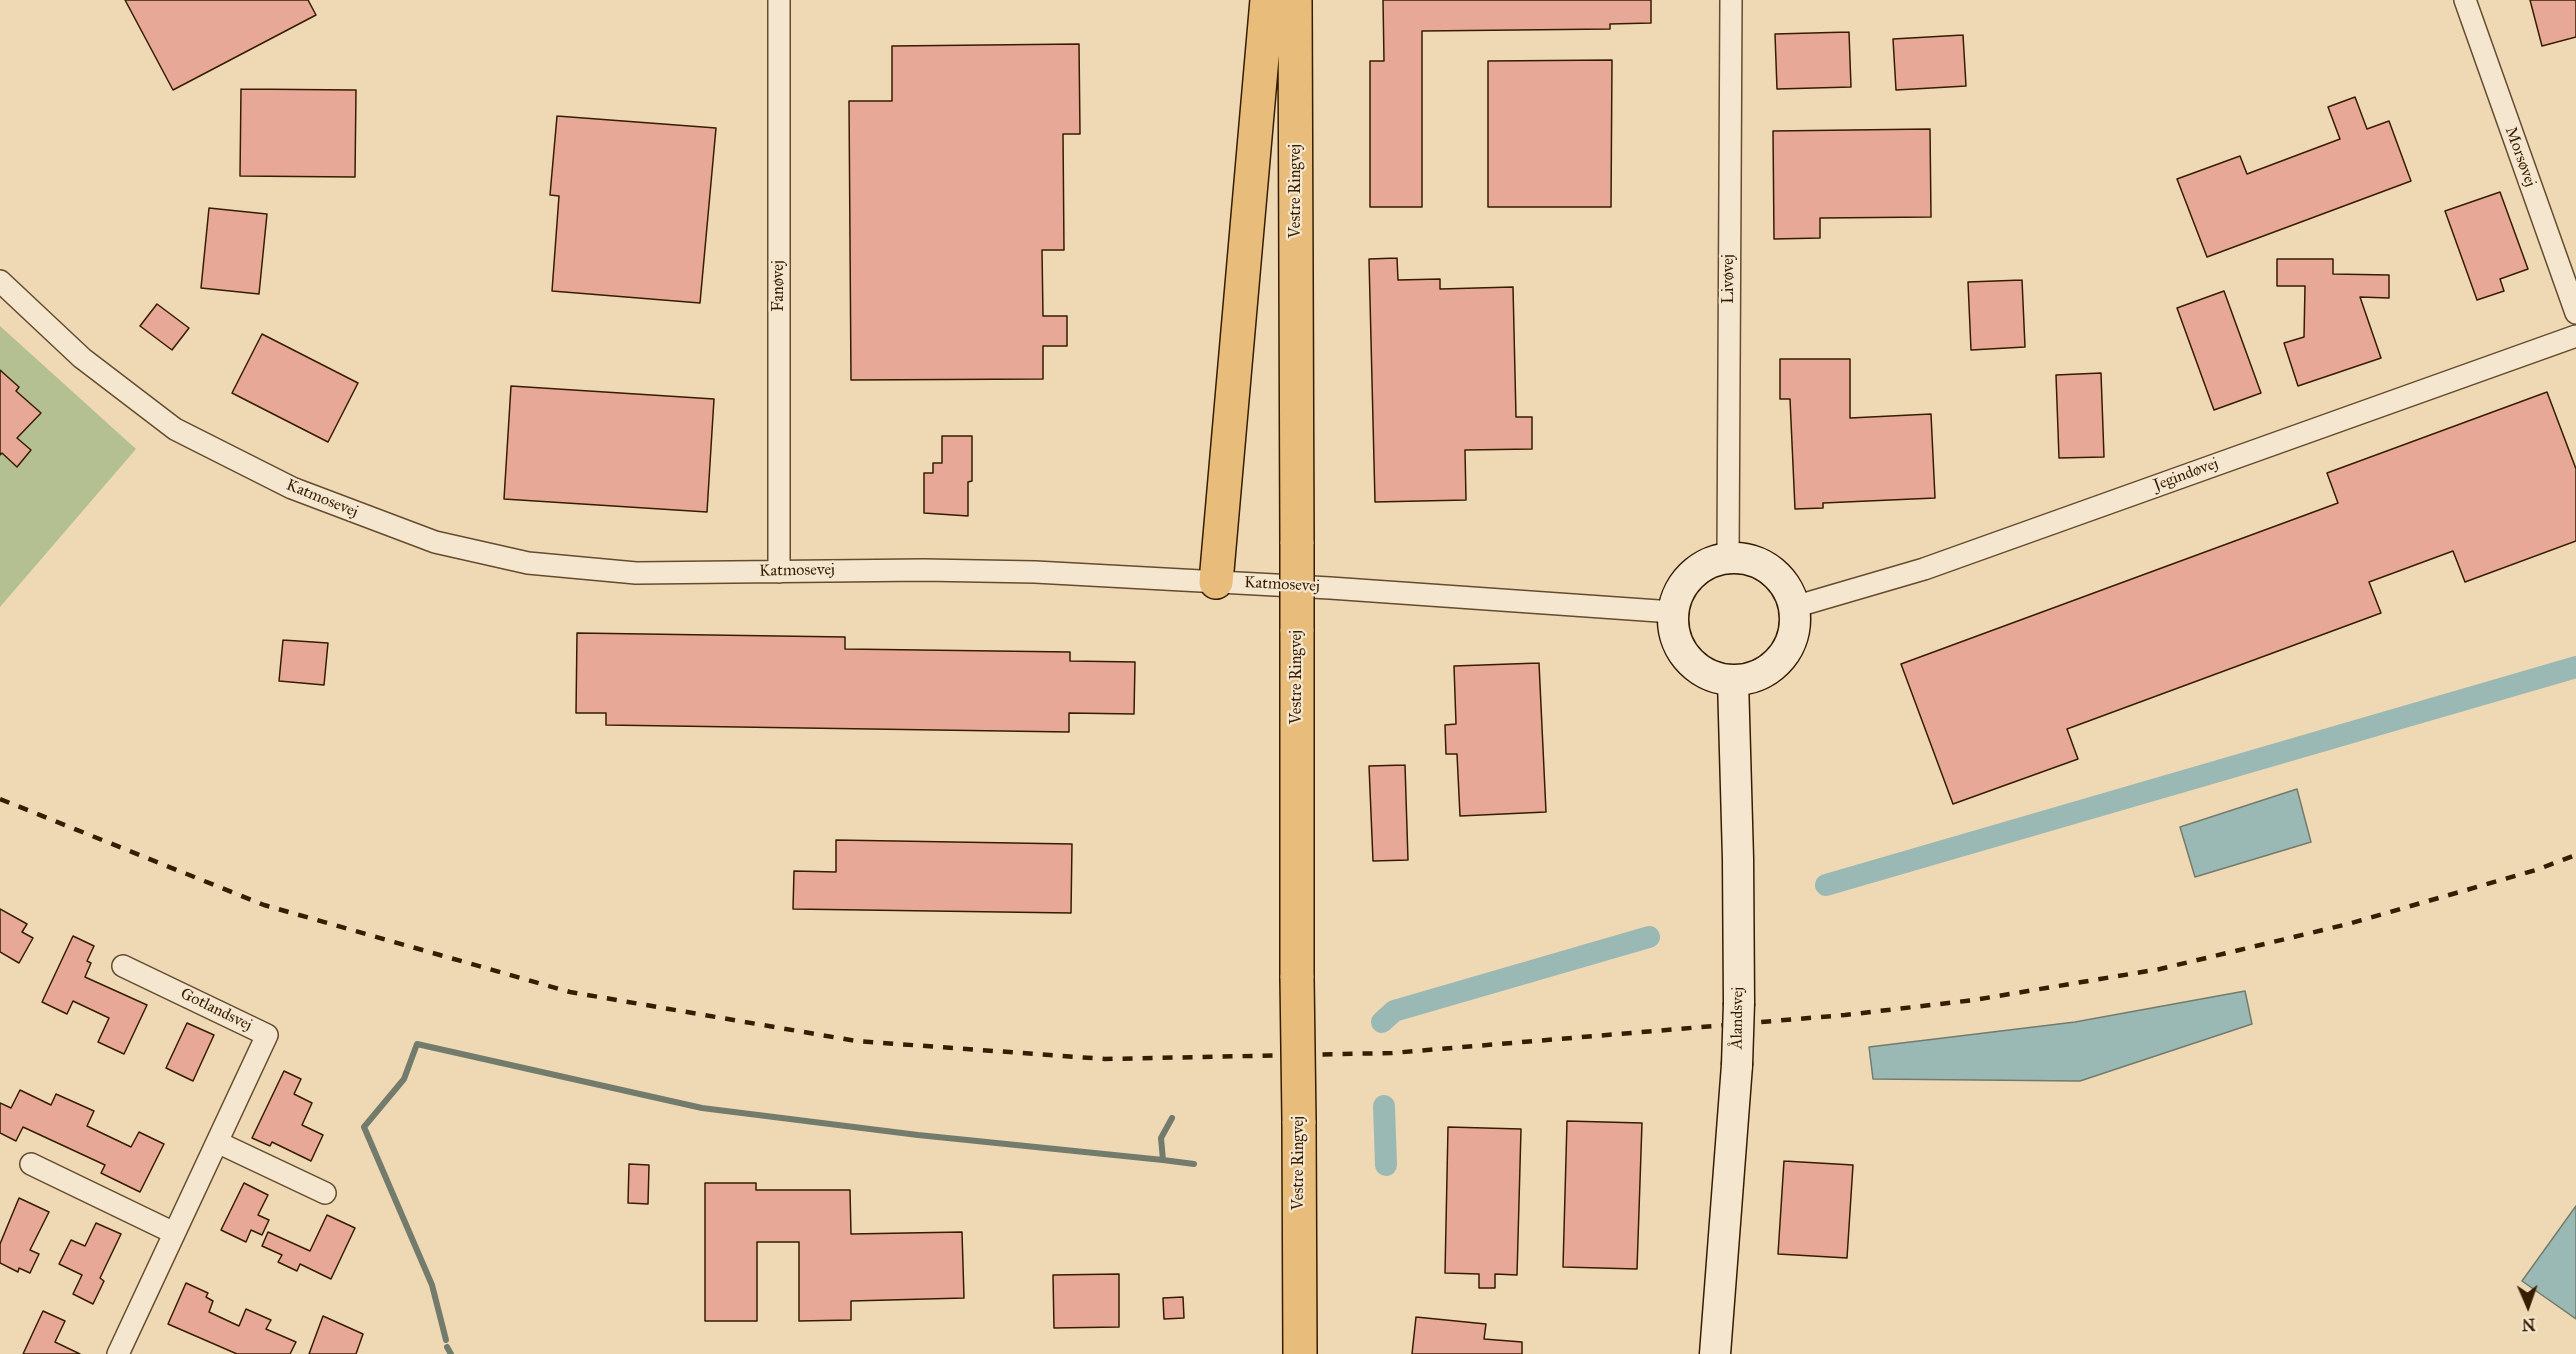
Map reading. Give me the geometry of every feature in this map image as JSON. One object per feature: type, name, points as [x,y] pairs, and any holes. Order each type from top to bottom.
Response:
[{"type":"main road","points":[[1216,582],[1267,0]]},
{"type":"main road","name":"Vestre Ringvej","points":[[1295,0],[1300,1354]]},
{"type":"street","name":"Fanøvej","points":[[779,0],[779,572]]},
{"type":"street","name":"Livøvej","points":[[1728,558],[1731,0]]},
{"type":"street","name":"Morsøvej","points":[[2465,0],[2576,313]]},
{"type":"street","name":"Katmosevej","points":[[0,281],[82,358],[175,429],[292,488],[425,538],[528,563],[636,573],[1035,572],[1673,612]]},
{"type":"street","name":"Jegindøvej","points":[[1794,607],[1924,569],[2576,336]]},
{"type":"street","points":[[1728,558],[1746,559],[1763,565],[1777,576],[1788,590],[1794,607],[1793,634],[1781,658],[1767,670],[1751,678],[1733,680],[1713,676],[1689,659],[1682,651],[1674,633],[1673,612],[1679,593],[1691,576],[1708,564],[1728,558]]},
{"type":"street","name":"Ålandsvej","points":[[1715,1354],[1737,1065],[1739,1003],[1733,680]]},
{"type":"street","name":"Gotlandsvej","points":[[121,1353],[174,1233],[267,1035],[123,966]]},
{"type":"street","points":[[217,1142],[325,1193]]},
{"type":"street","points":[[31,1164],[174,1233]]},
{"type":"green space","points":[[0,326],[136,449],[0,607]]},
{"type":"water","points":[[2297,789],[2311,842],[2195,877],[2180,827]]},
{"type":"water","points":[[2245,991],[2252,1024],[2080,1081],[1873,1079],[1869,1047],[2075,1022]]},
{"type":"water","points":[[2576,1206],[2576,1319],[2522,1281]]},
{"type":"building","points":[[125,0],[308,0],[316,15],[173,90]]},
{"type":"building","points":[[1383,0],[1651,0],[1651,23],[1610,24],[1610,29],[1422,31],[1422,207],[1370,207],[1370,61],[1384,61]]},
{"type":"building","points":[[2530,0],[2576,0],[2576,37],[2542,46]]},
{"type":"building","points":[[1849,32],[1851,87],[1777,89],[1775,34]]},
{"type":"building","points":[[1963,35],[1966,86],[1896,90],[1893,39]]},
{"type":"building","points":[[1079,44],[1080,134],[1063,134],[1064,250],[1042,250],[1043,316],[1067,316],[1067,346],[1043,346],[1043,379],[851,380],[849,101],[892,101],[892,46]]},
{"type":"building","points":[[1612,60],[1611,207],[1488,207],[1488,61]]},
{"type":"building","points":[[241,89],[356,90],[355,177],[240,176]]},
{"type":"building","points":[[2355,97],[2367,129],[2389,121],[2411,181],[2207,257],[2177,179],[2240,156],[2247,174],[2340,139],[2328,107]]},
{"type":"building","points":[[557,116],[716,128],[700,303],[552,291],[559,196],[550,195]]},
{"type":"building","points":[[1930,129],[1931,217],[1820,218],[1820,238],[1774,239],[1773,131]]},
{"type":"building","points":[[2500,192],[2528,269],[2500,279],[2504,291],[2477,300],[2445,211]]},
{"type":"building","points":[[209,208],[267,214],[259,294],[201,288]]},
{"type":"building","points":[[1397,258],[1398,280],[1440,279],[1440,289],[1513,287],[1516,417],[1532,417],[1532,449],[1465,450],[1466,500],[1375,502],[1369,259]]},
{"type":"building","points":[[2277,259],[2333,259],[2333,274],[2389,275],[2389,298],[2360,297],[2381,358],[2298,386],[2284,343],[2304,337],[2305,286],[2277,286]]},
{"type":"building","points":[[2022,280],[2025,347],[1971,350],[1968,282]]},
{"type":"building","points":[[2224,291],[2261,393],[2214,410],[2177,308]]},
{"type":"building","points":[[157,304],[189,328],[172,350],[140,326]]},
{"type":"building","points":[[262,334],[358,383],[328,442],[232,393]]},
{"type":"building","points":[[1780,359],[1850,359],[1850,418],[1931,414],[1935,498],[1823,503],[1823,508],[1795,509],[1790,399],[1780,399]]},
{"type":"building","points":[[0,370],[19,387],[16,391],[41,413],[17,438],[31,450],[17,467],[2,453],[0,455]]},
{"type":"building","points":[[2101,373],[2104,457],[2059,458],[2056,375]]},
{"type":"building","points":[[511,386],[714,399],[707,512],[504,499]]},
{"type":"building","points":[[2547,392],[2576,469],[2576,541],[2465,582],[2453,551],[2369,582],[2381,613],[2067,729],[2078,759],[1953,804],[1901,664],[2338,503],[2327,473]]},
{"type":"building","points":[[942,436],[972,436],[972,481],[968,482],[968,516],[924,513],[924,473],[933,473],[933,463],[942,463]]},
{"type":"building","points":[[577,633],[845,637],[845,649],[1070,652],[1070,661],[1135,662],[1134,714],[1069,713],[1069,732],[606,725],[606,713],[576,713]]},
{"type":"building","points":[[283,640],[328,643],[324,685],[279,681]]},
{"type":"building","points":[[1539,663],[1546,812],[1460,816],[1457,754],[1446,754],[1445,725],[1456,724],[1454,666]]},
{"type":"building","points":[[1405,765],[1408,860],[1373,861],[1369,766]]},
{"type":"building","points":[[836,840],[1072,844],[1071,913],[793,909],[794,871],[836,872]]},
{"type":"building","points":[[0,909],[27,924],[22,932],[33,938],[19,963],[0,952]]},
{"type":"building","points":[[73,936],[94,946],[87,961],[91,963],[85,977],[147,1005],[124,1054],[98,1042],[109,1018],[73,1001],[67,1014],[42,1002]]},
{"type":"building","points":[[187,1023],[214,1035],[193,1081],[166,1068]]},
{"type":"building","points":[[284,1071],[301,1079],[294,1094],[312,1103],[302,1125],[323,1135],[311,1161],[272,1142],[270,1146],[252,1138]]},
{"type":"building","points":[[20,1090],[51,1105],[56,1094],[94,1111],[87,1126],[131,1147],[139,1132],[164,1144],[140,1192],[101,1173],[105,1165],[23,1127],[16,1141],[0,1133],[0,1103],[11,1108]]},
{"type":"building","points":[[1567,1121],[1642,1123],[1637,1269],[1563,1267]]},
{"type":"building","points":[[1448,1127],[1521,1129],[1517,1275],[1495,1274],[1495,1288],[1479,1288],[1479,1274],[1445,1273]]},
{"type":"building","points":[[1784,1161],[1853,1165],[1847,1258],[1778,1254]]},
{"type":"building","points":[[629,1164],[649,1165],[648,1204],[628,1203]]},
{"type":"building","points":[[244,1183],[268,1195],[258,1215],[269,1220],[262,1235],[251,1230],[246,1242],[221,1230]]},
{"type":"building","points":[[705,1183],[756,1183],[756,1190],[850,1190],[851,1234],[962,1232],[964,1298],[851,1301],[851,1320],[799,1321],[799,1242],[757,1242],[757,1321],[705,1321]]},
{"type":"building","points":[[19,1198],[49,1212],[30,1250],[39,1254],[30,1273],[19,1268],[18,1272],[0,1263],[0,1244]]},
{"type":"building","points":[[327,1215],[355,1228],[331,1279],[300,1264],[297,1271],[278,1262],[282,1255],[262,1246],[268,1232],[310,1251]]},
{"type":"building","points":[[96,1223],[121,1234],[100,1278],[104,1281],[93,1304],[73,1294],[82,1275],[59,1264],[71,1240],[85,1246]]},
{"type":"building","points":[[1119,1274],[1119,1327],[1054,1328],[1053,1275]]},
{"type":"building","points":[[186,1283],[208,1293],[206,1297],[213,1301],[209,1312],[239,1326],[246,1309],[271,1320],[266,1329],[296,1342],[290,1354],[237,1354],[168,1324]]},
{"type":"building","points":[[1183,1297],[1184,1318],[1164,1319],[1163,1298]]},
{"type":"building","points":[[43,1311],[65,1321],[55,1342],[80,1354],[23,1354]]},
{"type":"building","points":[[323,1316],[363,1334],[356,1354],[309,1354]]},
{"type":"building","points":[[1416,1317],[1486,1324],[1484,1339],[1522,1342],[1522,1354],[1412,1354]]},
{"type":"waterway","points":[[1826,885],[2576,667]]},
{"type":"waterway","points":[[1382,1022],[1394,1011],[1649,937]]},
{"type":"waterway","points":[[446,1340],[432,1285],[364,1127],[404,1079],[417,1044],[702,1108],[918,1135],[1163,1160]]},
{"type":"waterway","points":[[1384,1106],[1386,1165]]},
{"type":"waterway","points":[[1172,1118],[1161,1138],[1163,1160],[1194,1164]]},
{"type":"waterway","points":[[447,1347],[451,1354]]},
{"type":"railway","points":[[0,799],[264,905],[570,992],[856,1041],[1105,1059],[1392,1053],[1845,1015],[1974,1000],[2160,969],[2348,924],[2536,870],[2576,855]]}]
